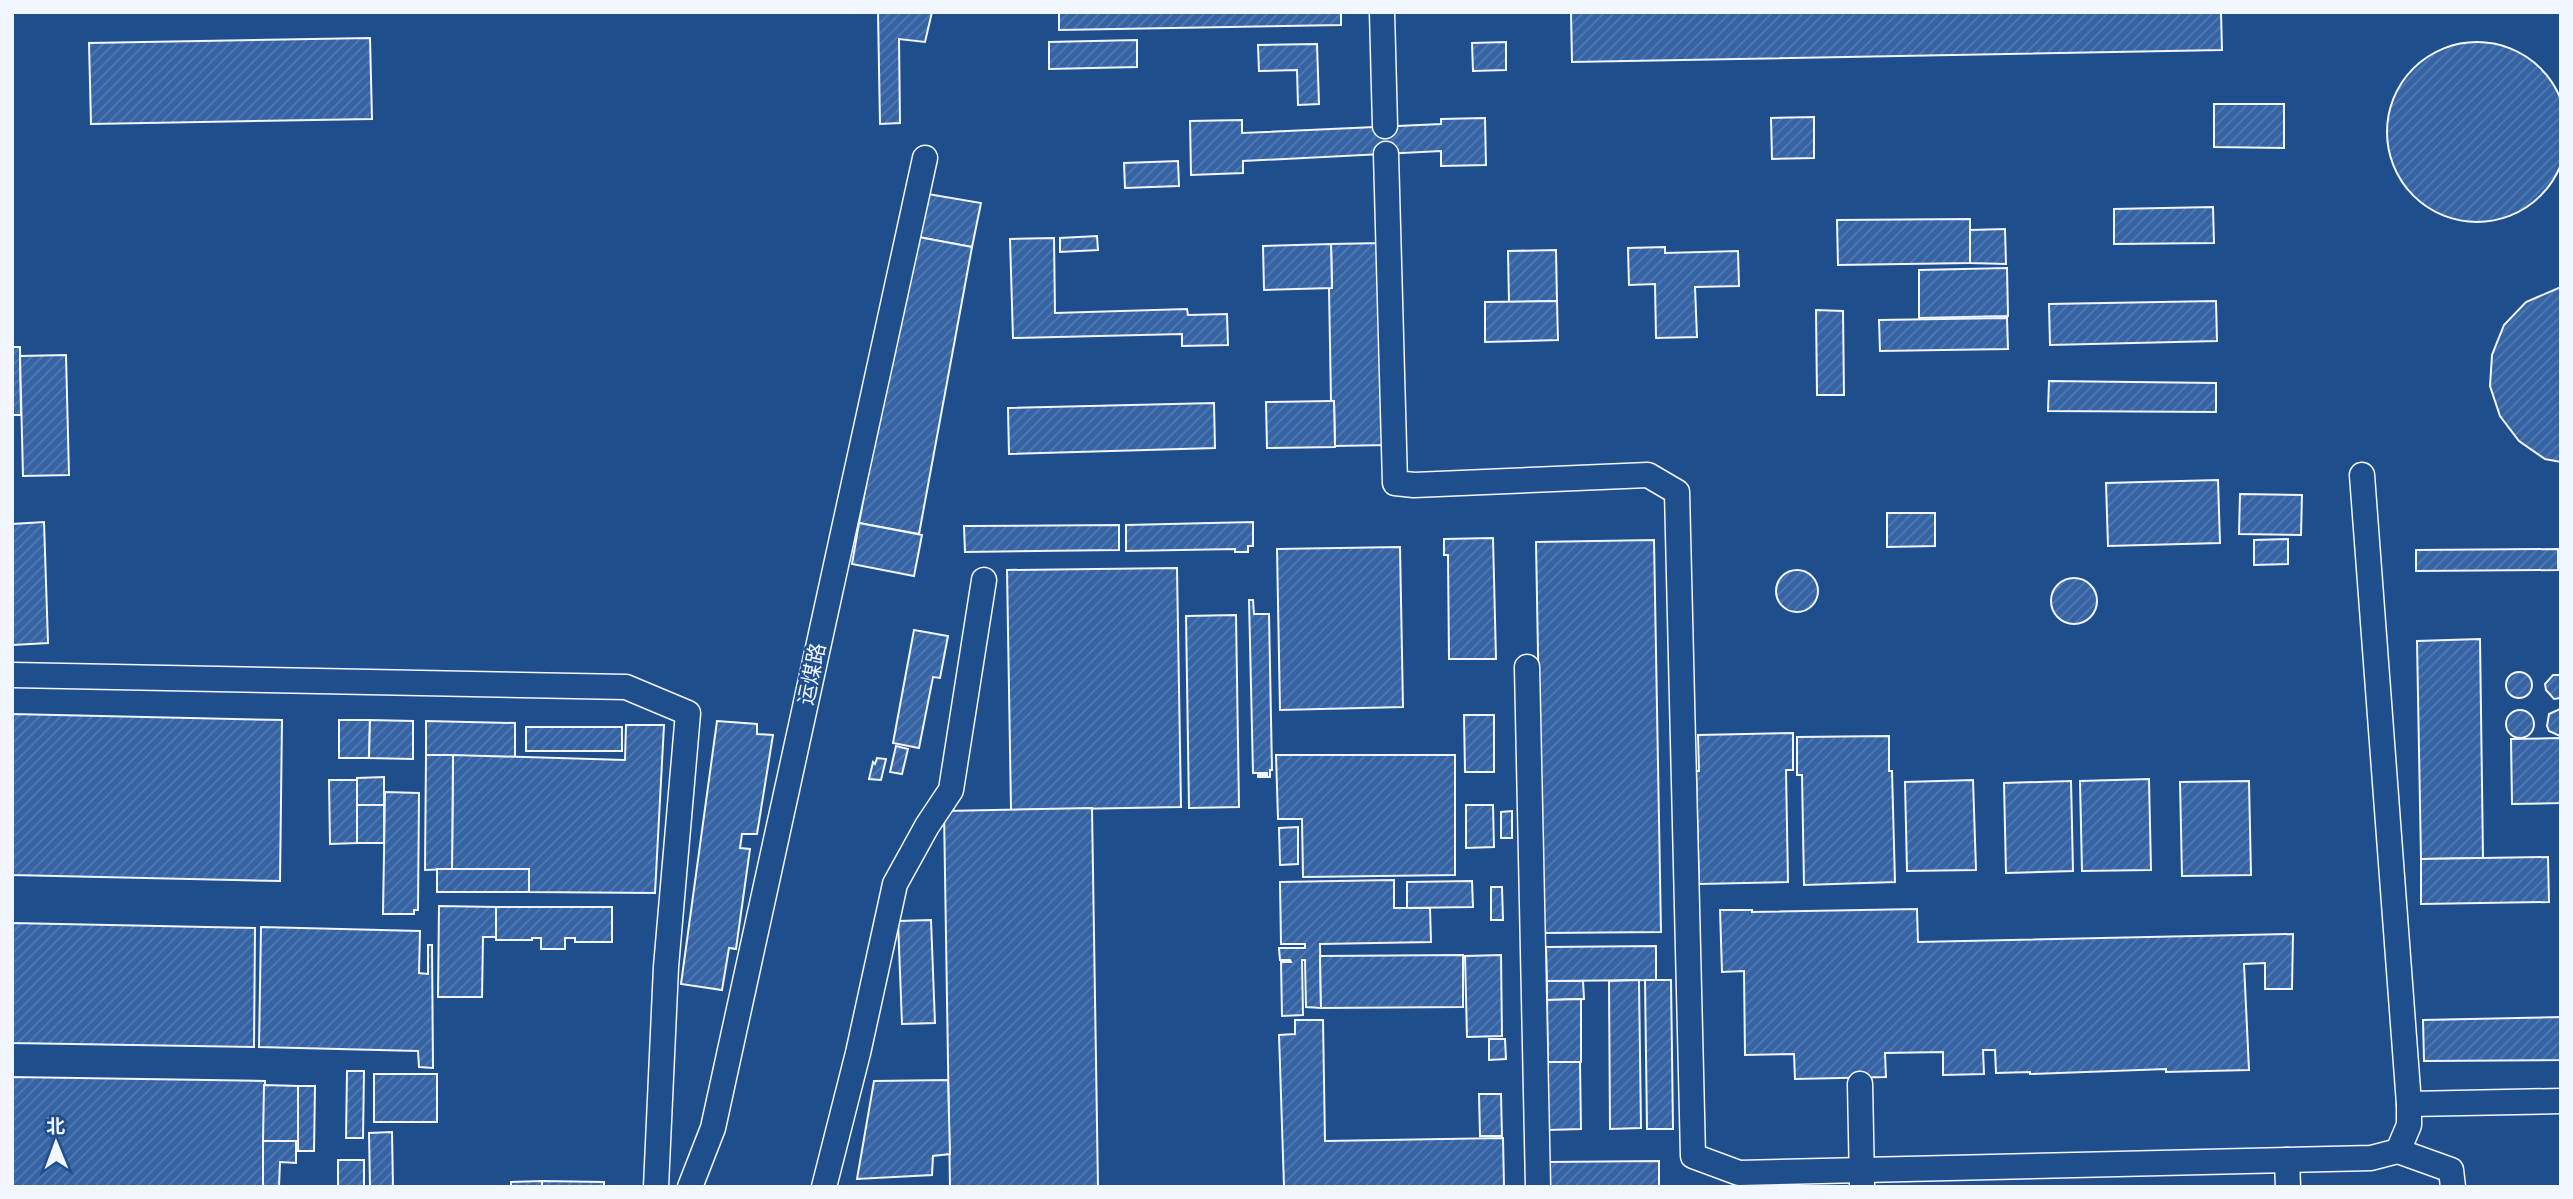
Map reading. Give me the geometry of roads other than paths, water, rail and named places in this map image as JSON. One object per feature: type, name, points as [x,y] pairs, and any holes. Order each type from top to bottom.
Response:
[{"type":"street","points":[[1382,12],[1385,126]]},
{"type":"street","points":[[1386,154],[1395,483],[1414,485],[1648,475],[1677,492],[1693,1156],[1739,1173],[1862,1179],[2371,1158],[2398,1151],[2451,1170],[2453,1187]]},
{"type":"street","name":"运煤路","points":[[690,1187],[713,1128],[925,158]]},
{"type":"street","points":[[2362,475],[2409,1104],[2409,1125],[2398,1151]]},
{"type":"street","points":[[824,1187],[858,1053],[895,884],[927,826],[951,790],[984,580]]},
{"type":"street","points":[[1527,667],[1538,1187]]},
{"type":"street","points":[[12,675],[626,687],[688,713],[666,967],[656,1187]]},
{"type":"street","points":[[1860,1084],[1862,1179]]},
{"type":"street","points":[[2409,1104],[2561,1101]]},
{"type":"street","points":[[2287,1160],[2288,1187]]}]
